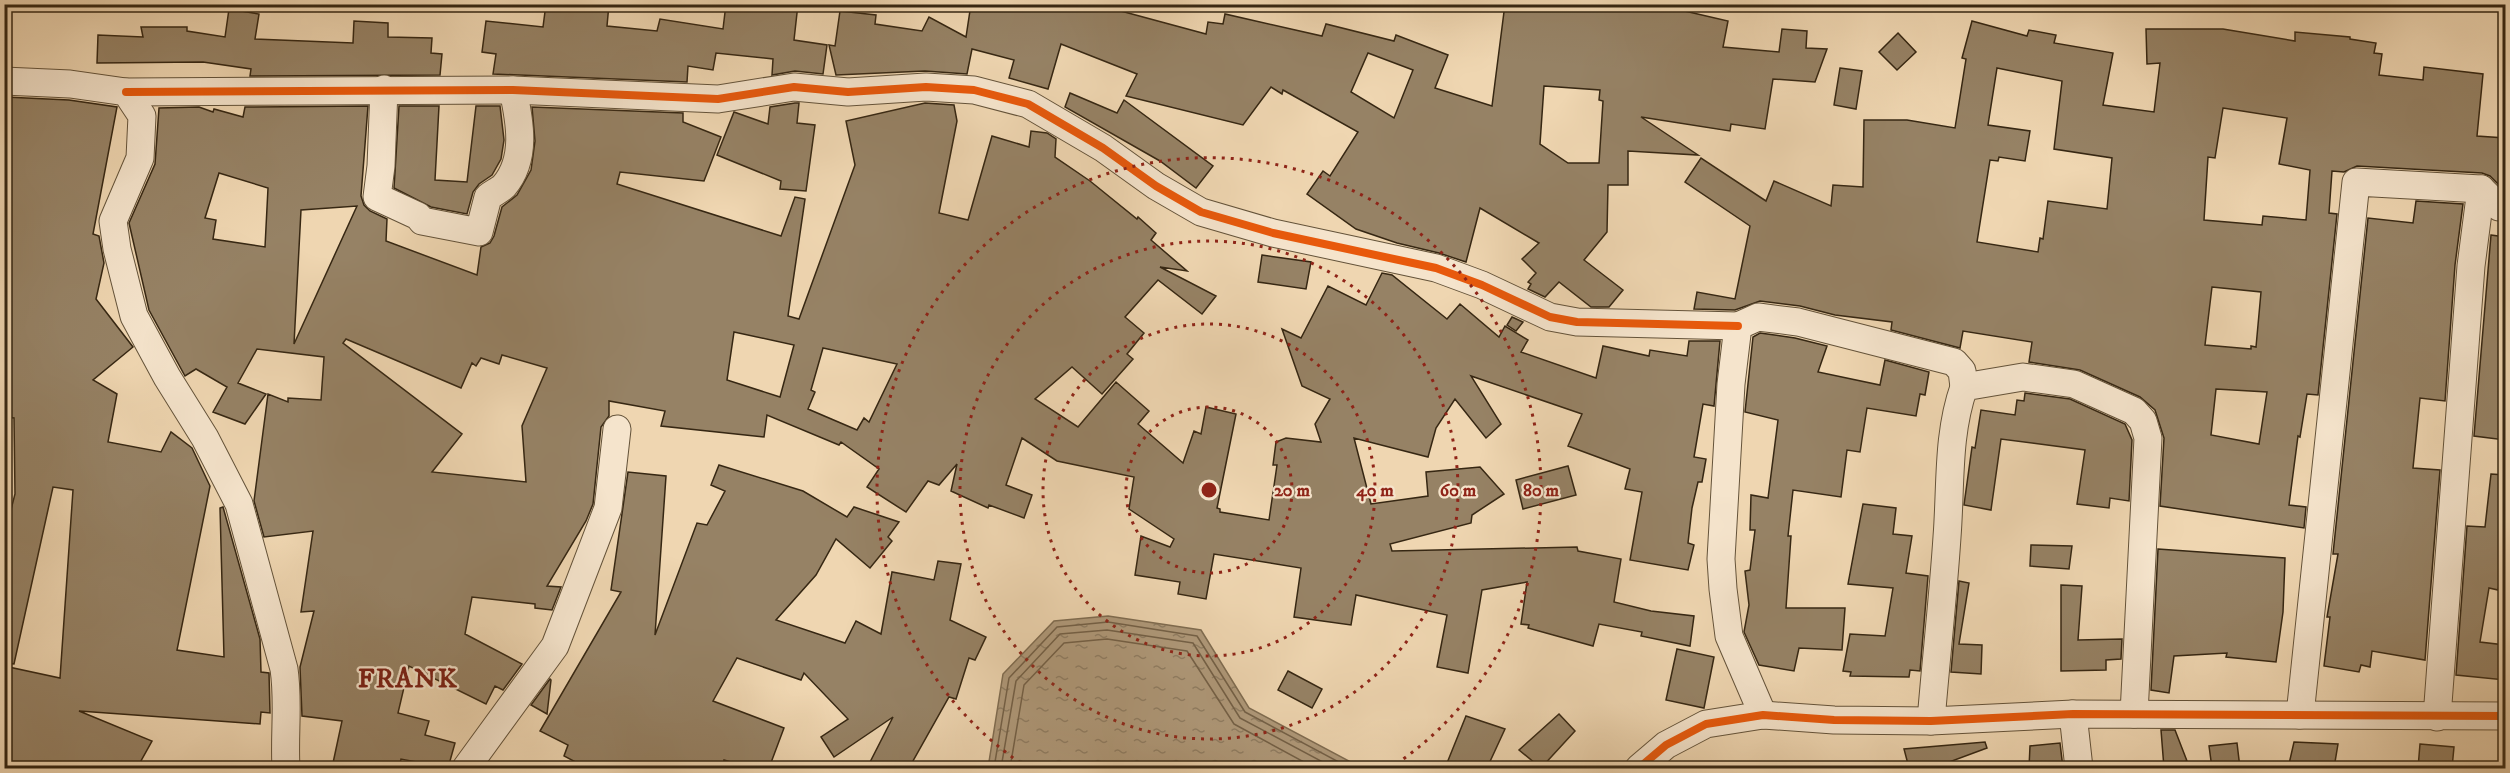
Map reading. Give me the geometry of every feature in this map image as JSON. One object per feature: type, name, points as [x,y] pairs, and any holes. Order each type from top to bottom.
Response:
[{"type":"street","points":[[4,81],[70,84],[126,92],[513,90],[718,99],[794,87],[848,92],[926,87],[974,90],[1028,104],[1103,148],[1156,186],[1201,212],[1274,233],[1436,268],[1482,285],[1550,317],[1577,322],[1738,326],[1758,317],[1798,322],[1954,362],[1962,371],[1964,387],[1951,445],[1944,580],[1931,721]]},
{"type":"street","points":[[384,90],[381,166],[377,196],[418,216],[423,221],[478,232],[488,197],[503,187],[518,159],[520,122],[513,90]]},
{"type":"street","points":[[126,92],[142,116],[140,158],[113,221],[117,249],[134,316],[167,377],[205,438],[238,504],[284,669],[288,696],[284,729],[286,768]]},
{"type":"street","points":[[2300,715],[2356,182],[2481,189],[2499,207],[2505,207]]},
{"type":"street","points":[[2437,717],[2471,266],[2481,189]]},
{"type":"street","points":[[1738,326],[1729,419],[1721,559],[1729,636],[1763,715]]},
{"type":"street","points":[[1964,387],[2024,377],[2074,384],[2134,411],[2143,421],[2148,438],[2134,714]]},
{"type":"street","points":[[466,768],[555,646],[608,508],[617,429]]},
{"type":"street","points":[[1638,768],[1666,745],[1706,724],[1763,715],[1834,720],[1931,721],[2073,714],[2505,716]]},
{"type":"street","points":[[2073,714],[2079,768]]},
{"type":"water","points":[[1108,616],[1201,630],[1249,708],[1362,768],[988,768],[1003,674],[1054,621]]},
{"type":"building","points":[[546,4],[609,4],[607,26],[657,31],[660,19],[723,29],[726,4],[798,4],[794,40],[827,45],[823,74],[795,71],[772,75],[773,59],[716,53],[713,70],[688,66],[687,82],[493,74],[496,54],[482,52],[486,21],[543,27]]},
{"type":"building","points":[[971,4],[1095,4],[1206,34],[1208,22],[1223,24],[1225,14],[1322,36],[1326,24],[1394,41],[1396,35],[1448,55],[1435,88],[1492,106],[1505,4],[1641,4],[1663,9],[1663,6],[1728,21],[1723,47],[1779,52],[1782,29],[1807,31],[1806,48],[1827,49],[1815,82],[1773,79],[1765,129],[1731,124],[1730,131],[1641,117],[1698,155],[1628,151],[1628,185],[1608,185],[1607,232],[1584,260],[1623,290],[1609,307],[1591,307],[1559,282],[1545,297],[1528,289],[1531,284],[1528,282],[1536,273],[1522,259],[1539,243],[1480,208],[1466,262],[1356,229],[1307,194],[1323,171],[1330,176],[1358,132],[1283,90],[1282,94],[1271,87],[1243,125],[1126,96],[1137,74],[1061,44],[1048,89],[1009,78],[1014,60],[972,49],[967,74],[925,71],[836,75],[829,45],[835,46],[840,11],[876,15],[875,24],[922,31],[929,17],[966,37]],"holes":[[[1368,53],[1413,70],[1394,118],[1351,92]],[[1544,86],[1600,90],[1599,100],[1603,101],[1599,163],[1568,163],[1540,144]]]},
{"type":"building","points":[[229,9],[259,14],[255,39],[353,43],[354,21],[388,23],[388,37],[432,38],[431,53],[442,54],[440,75],[250,76],[251,69],[203,62],[97,63],[98,35],[143,37],[141,27],[187,27],[187,31],[225,37]]},
{"type":"building","points":[[1972,21],[2027,36],[2029,30],[2056,35],[2054,43],[2113,53],[2103,105],[2154,112],[2160,63],[2147,64],[2146,29],[2223,29],[2295,41],[2295,32],[2350,37],[2350,39],[2376,43],[2374,53],[2382,54],[2379,75],[2423,80],[2424,67],[2483,74],[2477,136],[2505,138],[2505,191],[2490,176],[2482,173],[2357,166],[2344,172],[2332,171],[2329,213],[2337,214],[2318,395],[2307,394],[2300,437],[2298,436],[2289,505],[2306,507],[2304,528],[2160,506],[2164,438],[2155,410],[2140,397],[2080,370],[2029,362],[2032,342],[1963,331],[1960,348],[1891,330],[1892,322],[1835,315],[1800,306],[1760,301],[1735,310],[1694,309],[1697,292],[1735,299],[1750,226],[1685,182],[1701,158],[1766,201],[1774,181],[1831,206],[1833,185],[1863,187],[1864,120],[1907,120],[1955,128],[1966,59],[1962,58]],"holes":[[[1997,68],[2062,81],[2054,149],[2112,158],[2107,209],[2048,201],[2043,239],[2040,238],[2038,252],[1977,242],[1990,160],[1998,161],[1999,157],[2025,161],[2030,131],[1988,125]],[[2223,108],[2287,118],[2279,164],[2310,170],[2306,220],[2263,216],[2262,225],[2204,220],[2208,157],[2215,158]],[[2212,287],[2261,292],[2256,347],[2251,346],[2251,349],[2205,345]],[[2216,389],[2267,392],[2259,444],[2211,435]]]},
{"type":"building","points":[[1898,33],[1916,52],[1897,70],[1879,52]]},
{"type":"building","points":[[1840,68],[1862,71],[1856,109],[1834,105]]},
{"type":"building","points":[[1070,93],[1117,113],[1124,100],[1213,166],[1196,188],[1160,161],[1065,107]]},
{"type":"building","points":[[5,97],[69,100],[117,107],[93,234],[99,236],[104,263],[96,299],[133,347],[93,380],[117,394],[108,442],[161,452],[171,432],[192,448],[210,486],[177,650],[224,657],[220,508],[223,507],[260,639],[261,672],[269,673],[270,713],[261,712],[260,724],[79,711],[152,741],[137,768],[4,768],[4,666],[60,678],[73,490],[53,487],[14,664],[4,663],[4,537],[15,494],[14,418],[4,417]]},
{"type":"building","points":[[799,103],[797,123],[815,125],[806,191],[780,189],[781,181],[717,155],[734,112],[768,124],[770,107]]},
{"type":"building","points":[[925,103],[954,105],[957,121],[939,213],[968,220],[992,136],[1029,147],[1031,131],[1047,133],[1056,139],[1055,157],[1090,181],[1137,219],[1138,217],[1156,233],[1151,240],[1187,271],[1160,267],[1216,296],[1202,314],[1158,280],[1125,317],[1144,333],[1127,354],[1133,359],[1102,394],[1072,367],[1035,399],[1078,427],[1116,382],[1149,411],[1138,424],[1183,463],[1194,431],[1201,434],[1206,407],[1236,414],[1217,508],[1220,512],[1269,520],[1277,465],[1273,465],[1276,442],[1286,438],[1321,442],[1315,424],[1330,399],[1302,386],[1282,329],[1301,338],[1328,286],[1366,305],[1382,273],[1392,275],[1447,319],[1460,304],[1499,337],[1505,326],[1528,340],[1521,352],[1596,378],[1603,346],[1649,356],[1650,350],[1687,356],[1689,341],[1720,341],[1714,406],[1703,404],[1694,457],[1706,459],[1702,482],[1698,482],[1692,508],[1688,543],[1694,545],[1688,570],[1630,560],[1642,492],[1625,489],[1630,469],[1568,446],[1582,414],[1471,376],[1501,424],[1486,438],[1455,399],[1436,428],[1428,457],[1354,438],[1371,504],[1428,496],[1426,472],[1480,467],[1504,494],[1472,515],[1471,523],[1390,544],[1392,551],[1577,547],[1578,551],[1621,559],[1614,602],[1651,611],[1694,616],[1690,646],[1641,636],[1642,632],[1599,624],[1593,646],[1528,628],[1529,625],[1521,624],[1527,582],[1482,590],[1468,673],[1437,667],[1447,615],[1356,595],[1351,625],[1294,617],[1301,568],[1214,554],[1206,599],[1178,594],[1180,582],[1135,575],[1141,536],[1170,547],[1174,539],[1129,509],[1134,477],[1057,461],[1022,438],[1006,485],[1032,495],[1024,518],[989,505],[988,508],[951,491],[957,464],[939,485],[928,481],[906,512],[867,487],[879,469],[841,442],[839,445],[767,415],[764,437],[661,426],[665,411],[609,401],[609,416],[601,427],[593,504],[586,521],[547,586],[561,587],[552,610],[535,608],[535,604],[472,597],[465,634],[522,664],[503,690],[495,686],[486,704],[409,666],[398,713],[429,721],[425,735],[455,743],[448,768],[401,759],[399,768],[360,768],[333,763],[342,721],[302,716],[300,667],[314,611],[301,612],[313,531],[264,537],[254,501],[268,394],[288,402],[288,398],[321,400],[324,357],[257,349],[238,383],[266,394],[245,424],[213,412],[227,387],[196,369],[185,376],[149,310],[129,223],[155,164],[159,108],[199,107],[243,117],[245,107],[368,106],[361,196],[364,205],[370,211],[387,219],[386,241],[477,275],[481,247],[490,243],[502,207],[517,195],[531,170],[535,141],[532,107],[683,113],[683,122],[721,137],[704,181],[620,172],[617,184],[781,236],[795,197],[805,199],[788,316],[799,319],[855,165],[846,121]],"holes":[[[219,173],[268,188],[265,247],[213,239],[216,220],[205,218]],[[357,206],[294,344],[301,210]],[[734,332],[794,345],[780,397],[727,380]],[[346,339],[461,388],[472,363],[476,366],[481,358],[499,364],[502,355],[547,368],[522,426],[526,482],[432,472],[462,434],[343,343]],[[823,348],[897,364],[869,422],[864,418],[857,430],[808,409],[815,392],[811,390]]]},
{"type":"building","points":[[399,106],[439,106],[435,180],[467,182],[476,106],[500,106],[504,140],[501,159],[492,175],[479,184],[473,192],[467,214],[431,207],[394,188]]},
{"type":"building","points":[[2416,201],[2463,204],[2455,265],[2445,401],[2420,398],[2413,468],[2440,470],[2425,660],[2372,651],[2370,667],[2361,665],[2359,672],[2324,666],[2330,617],[2327,617],[2338,554],[2333,554],[2368,218],[2413,223]]},
{"type":"building","points":[[2491,235],[2505,237],[2505,440],[2474,436]]},
{"type":"building","points":[[1262,255],[1311,262],[1306,289],[1258,282]]},
{"type":"building","points":[[1512,317],[1523,322],[1516,331],[1507,325]]},
{"type":"building","points":[[1760,333],[1827,346],[1818,372],[1880,385],[1885,360],[1929,372],[1925,395],[1920,394],[1916,416],[1867,408],[1860,452],[1847,450],[1841,497],[1793,490],[1788,536],[1791,536],[1786,608],[1845,608],[1842,650],[1799,648],[1794,671],[1759,665],[1744,632],[1749,605],[1745,571],[1750,570],[1755,530],[1750,530],[1751,495],[1768,498],[1778,420],[1745,412],[1753,337]]},
{"type":"building","points":[[2025,393],[2070,399],[2125,424],[2132,440],[2129,501],[2110,498],[2109,508],[2077,504],[2085,450],[2001,439],[1991,510],[1964,505],[1972,447],[1975,448],[1981,410],[2015,415],[2017,400],[2024,401]]},
{"type":"building","points":[[719,465],[803,491],[847,517],[854,507],[899,522],[888,537],[892,541],[870,568],[836,539],[816,575],[776,620],[845,643],[856,621],[881,634],[892,572],[934,580],[938,561],[961,564],[950,620],[986,637],[975,660],[969,658],[956,699],[949,697],[909,768],[867,768],[893,717],[834,757],[821,737],[848,719],[804,673],[801,680],[737,658],[713,701],[784,728],[769,768],[752,768],[724,760],[722,768],[587,768],[564,756],[568,745],[540,731],[621,592],[611,590],[628,472],[666,476],[655,635],[697,523],[707,525],[725,491],[711,485]]},
{"type":"building","points":[[1568,466],[1576,495],[1523,509],[1516,480]]},
{"type":"building","points":[[2491,474],[2505,475],[2505,561],[2504,575],[2502,574],[2498,590],[2489,588],[2480,642],[2505,645],[2505,680],[2456,675],[2467,526],[2485,527]]},
{"type":"building","points":[[1863,504],[1896,508],[1893,534],[1912,536],[1906,573],[1928,576],[1920,671],[1910,670],[1909,677],[1850,676],[1851,672],[1843,671],[1850,634],[1885,636],[1893,588],[1848,584]]},
{"type":"building","points":[[2031,545],[2072,546],[2069,569],[2030,566]]},
{"type":"building","points":[[2158,549],[2285,558],[2283,612],[2276,662],[2226,657],[2227,653],[2174,656],[2169,693],[2151,690]]},
{"type":"building","points":[[1959,581],[1969,583],[1959,644],[1982,645],[1981,674],[1951,672]]},
{"type":"building","points":[[2061,585],[2082,586],[2078,640],[2122,639],[2121,659],[2106,660],[2106,670],[2061,671]]},
{"type":"building","points":[[1677,649],[1714,657],[1704,708],[1666,700]]},
{"type":"building","points":[[1288,671],[1322,689],[1312,708],[1278,690]]},
{"type":"building","points":[[551,680],[547,714],[531,705]]},
{"type":"building","points":[[1559,714],[1575,731],[1541,768],[1519,750]]},
{"type":"building","points":[[1466,716],[1505,729],[1487,768],[1445,768]]},
{"type":"building","points":[[2161,730],[2175,730],[2187,761],[2164,768]]},
{"type":"building","points":[[1985,742],[1987,748],[1933,768],[1909,768],[1904,749]]},
{"type":"building","points":[[2294,742],[2338,744],[2334,768],[2289,764]]},
{"type":"building","points":[[2060,743],[2063,768],[2029,768],[2030,746]]},
{"type":"building","points":[[2237,743],[2240,768],[2212,768],[2209,746]]},
{"type":"building","points":[[2420,744],[2454,747],[2452,768],[2418,768]]},
{"type":"cycle path","points":[[126,92],[513,90],[718,99],[794,87],[848,92],[926,87],[974,90],[1028,104],[1103,148],[1156,186],[1201,212],[1273,233],[1436,268],[1482,285],[1550,317],[1577,322],[1738,326]]},
{"type":"cycle path","points":[[1639,768],[1666,745],[1706,724],[1763,715],[1834,720],[1931,721],[2073,714],[2506,716]]},
{"type":"district","name":"FRANK","points":[[408,678]]}]
